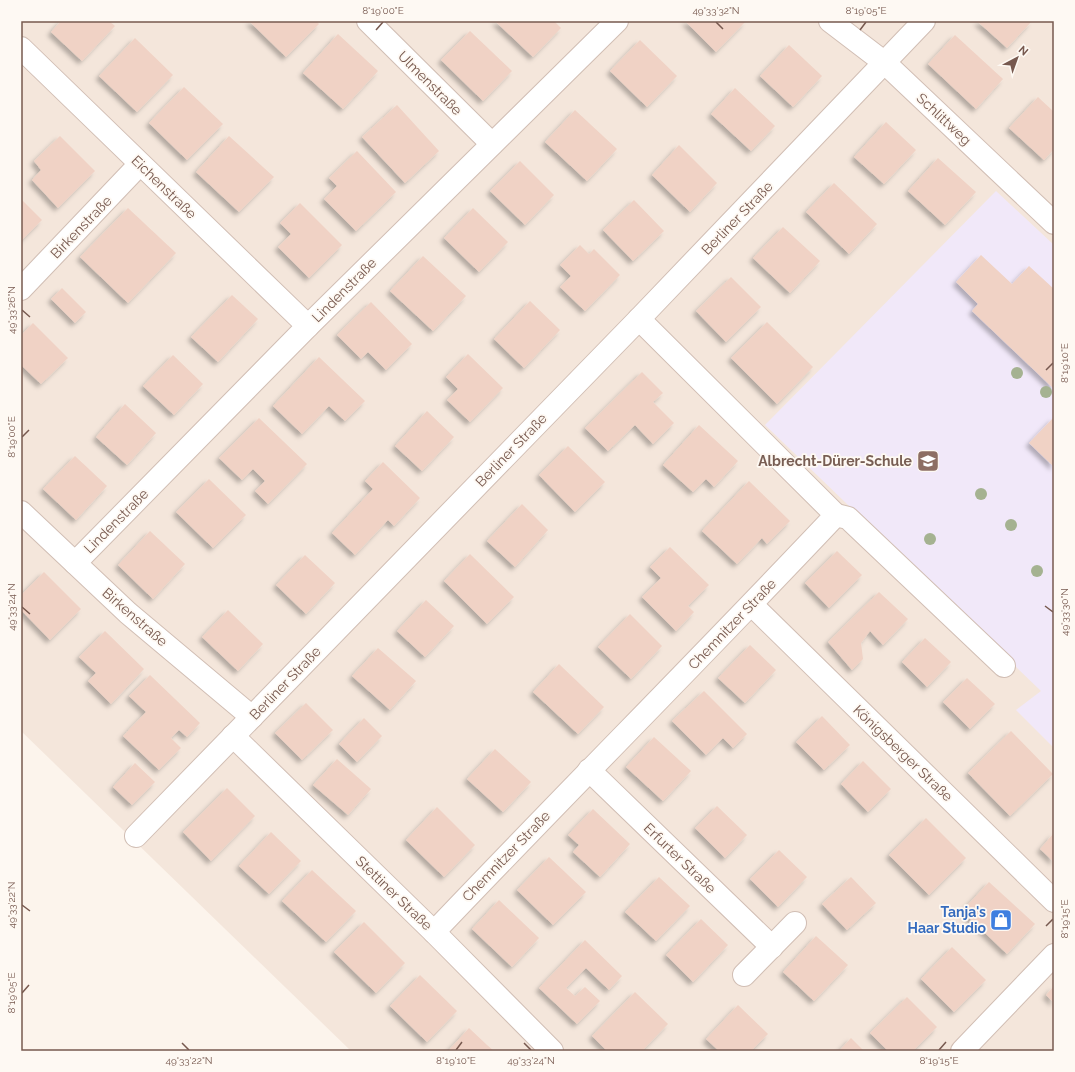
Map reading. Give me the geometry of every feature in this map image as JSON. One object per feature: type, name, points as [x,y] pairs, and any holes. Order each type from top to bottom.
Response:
[{"type":"street","name":"Ulmenstraße","points":[[368,21],[492,144]]},
{"type":"street","name":"Lindenstraße","points":[[75,563],[308,326],[617,21]]},
{"type":"street","name":"Schlittweg","points":[[830,21],[885,63],[1054,223]]},
{"type":"street","name":"Berliner Straße","points":[[136,836],[639,319],[924,21]]},
{"type":"street","name":"Eichenstraße","points":[[21,48],[308,326]]},
{"type":"street","name":"Birkenstraße","points":[[21,289],[140,164]]},
{"type":"street","points":[[639,319],[836,515],[848,518],[1004,666]]},
{"type":"street","name":"Birkenstraße","points":[[21,512],[128,613],[252,717]]},
{"type":"street","name":"Chemnitzer Straße","points":[[434,932],[588,770],[752,604],[836,515]]},
{"type":"street","name":"Königsberger Straße","points":[[752,604],[1054,901]]},
{"type":"street","name":"Stettiner Straße","points":[[233,736],[434,932],[552,1051]]},
{"type":"street","name":"Erfurter Straße","points":[[588,770],[772,947]]},
{"type":"street","points":[[744,975],[795,923]]},
{"type":"street","points":[[962,1051],[1054,955]]},
{"type":"shaded area","points":[[21,21],[1054,21],[1054,1051],[351,1051],[21,731]]},
{"type":"shaded area","name":"Albrecht-Dürer-Schule","points":[[996,191],[1054,245],[1054,748],[1016,710],[1041,691],[765,425]]},
{"type":"building","points":[[61,21],[109,21],[115,26],[82,61],[51,32]]},
{"type":"building","points":[[249,21],[316,21],[319,24],[286,57]]},
{"type":"building","points":[[495,21],[554,21],[561,28],[533,57]]},
{"type":"building","points":[[685,21],[746,21],[716,52]]},
{"type":"building","points":[[977,21],[1032,21],[1007,48]]},
{"type":"building","points":[[470,31],[512,71],[483,101],[441,60]]},
{"type":"building","points":[[338,34],[378,71],[343,109],[303,73]]},
{"type":"building","points":[[955,35],[1003,79],[976,109],[928,64]]},
{"type":"building","points":[[135,38],[173,75],[137,112],[99,76]]},
{"type":"building","points":[[640,40],[677,76],[647,107],[610,71]]},
{"type":"building","points":[[789,45],[822,76],[793,107],[760,76]]},
{"type":"building","points":[[184,87],[223,124],[187,160],[149,123]]},
{"type":"building","points":[[735,88],[775,126],[751,151],[711,114]]},
{"type":"building","points":[[1038,97],[1054,112],[1054,149],[1044,160],[1009,128]]},
{"type":"building","points":[[397,105],[439,151],[405,183],[362,137]]},
{"type":"building","points":[[575,110],[617,149],[587,181],[545,142]]},
{"type":"building","points":[[886,122],[916,150],[884,184],[854,157]]},
{"type":"building","points":[[60,136],[95,171],[58,208],[32,180],[41,170],[34,161]]},
{"type":"building","points":[[229,136],[274,177],[239,212],[196,172]]},
{"type":"building","points":[[679,145],[717,183],[690,212],[652,175]]},
{"type":"building","points":[[357,151],[396,192],[356,231],[324,199],[337,186],[329,178]]},
{"type":"building","points":[[938,158],[976,192],[945,225],[908,191]]},
{"type":"building","points":[[520,161],[554,195],[525,225],[490,191]]},
{"type":"building","points":[[834,183],[877,224],[849,254],[806,212]]},
{"type":"building","points":[[21,199],[42,220],[21,241]]},
{"type":"building","points":[[634,200],[664,231],[633,261],[603,230]]},
{"type":"building","points":[[300,203],[342,245],[309,278],[278,247],[291,234],[280,223]]},
{"type":"building","points":[[128,208],[176,253],[128,303],[80,257]]},
{"type":"building","points":[[473,208],[508,242],[479,272],[444,238]]},
{"type":"building","points":[[783,227],[820,261],[790,293],[753,258]]},
{"type":"building","points":[[580,245],[589,254],[594,249],[620,275],[585,311],[560,287],[571,276],[560,265]]},
{"type":"building","points":[[981,255],[1012,284],[1029,266],[1054,289],[1054,389],[972,311],[978,304],[956,282]]},
{"type":"building","points":[[423,256],[466,296],[433,331],[390,291]]},
{"type":"building","points":[[731,277],[761,307],[726,342],[696,311]]},
{"type":"building","points":[[62,288],[86,312],[75,323],[51,299]]},
{"type":"building","points":[[232,295],[258,319],[218,362],[191,337]]},
{"type":"building","points":[[530,301],[560,330],[524,368],[494,339]]},
{"type":"building","points":[[371,302],[412,344],[386,370],[368,352],[361,359],[337,335]]},
{"type":"building","points":[[767,322],[813,367],[777,404],[731,358]]},
{"type":"building","points":[[33,323],[68,358],[41,384],[21,365],[21,335]]},
{"type":"building","points":[[468,354],[503,388],[470,422],[447,400],[458,389],[446,377]]},
{"type":"building","points":[[173,355],[203,384],[174,415],[143,386]]},
{"type":"building","points":[[319,357],[365,401],[345,421],[329,406],[302,434],[273,406]]},
{"type":"building","points":[[642,372],[663,393],[653,402],[674,423],[653,444],[635,425],[608,451],[585,428]]},
{"type":"building","points":[[125,404],[156,433],[127,465],[96,437]]},
{"type":"building","points":[[427,411],[454,437],[422,471],[395,446]]},
{"type":"building","points":[[1054,417],[1054,467],[1029,443]]},
{"type":"building","points":[[259,418],[307,464],[268,504],[255,491],[265,481],[253,469],[242,480],[219,458]]},
{"type":"building","points":[[699,425],[738,461],[714,487],[706,479],[693,492],[663,465]]},
{"type":"building","points":[[568,446],[605,482],[575,512],[539,475]]},
{"type":"building","points":[[75,456],[107,486],[76,520],[43,489]]},
{"type":"building","points":[[383,462],[420,498],[394,526],[388,520],[355,555],[332,533],[373,489],[365,481]]},
{"type":"building","points":[[209,479],[246,515],[213,548],[176,512]]},
{"type":"building","points":[[749,481],[790,521],[767,544],[762,538],[737,564],[702,531]]},
{"type":"building","points":[[522,504],[548,530],[515,567],[487,541]]},
{"type":"building","points":[[150,531],[185,564],[153,599],[118,565]]},
{"type":"building","points":[[670,547],[709,585],[688,606],[694,612],[676,631],[642,597],[661,578],[650,567]]},
{"type":"building","points":[[837,551],[862,575],[829,608],[805,583]]},
{"type":"building","points":[[470,554],[514,597],[487,624],[444,581]]},
{"type":"building","points":[[305,555],[335,583],[306,614],[276,585]]},
{"type":"building","points":[[44,572],[81,609],[50,640],[21,610],[21,595]]},
{"type":"building","points":[[879,592],[908,619],[883,645],[870,631],[861,643],[863,659],[852,670],[828,642]]},
{"type":"building","points":[[426,600],[454,626],[425,657],[397,631]]},
{"type":"building","points":[[228,610],[263,644],[238,671],[202,637]]},
{"type":"building","points":[[630,614],[662,646],[631,679],[598,647]]},
{"type":"building","points":[[105,631],[144,669],[111,704],[88,681],[96,673],[79,657]]},
{"type":"building","points":[[925,638],[951,662],[927,687],[902,662]]},
{"type":"building","points":[[750,645],[776,670],[745,703],[718,678]]},
{"type":"building","points":[[378,648],[416,681],[390,710],[352,676]]},
{"type":"building","points":[[559,664],[604,707],[578,734],[533,692]]},
{"type":"building","points":[[150,675],[200,723],[187,737],[179,730],[171,738],[181,748],[159,770],[123,736],[146,712],[129,696]]},
{"type":"building","points":[[967,678],[995,704],[970,729],[943,702]]},
{"type":"building","points":[[704,691],[747,734],[733,748],[723,738],[706,755],[672,721]]},
{"type":"building","points":[[306,703],[333,730],[302,760],[275,733]]},
{"type":"building","points":[[822,716],[850,745],[824,770],[796,742]]},
{"type":"building","points":[[364,718],[382,736],[357,762],[339,744]]},
{"type":"building","points":[[1011,731],[1053,774],[1010,816],[968,773]]},
{"type":"building","points":[[654,737],[691,771],[663,801],[626,767]]},
{"type":"building","points":[[495,749],[531,782],[503,812],[467,779]]},
{"type":"building","points":[[337,759],[371,789],[348,815],[313,785]]},
{"type":"building","points":[[863,761],[891,789],[868,812],[841,784]]},
{"type":"building","points":[[135,763],[155,782],[132,805],[113,787]]},
{"type":"building","points":[[227,788],[255,816],[211,861],[183,832]]},
{"type":"building","points":[[717,806],[747,835],[725,858],[695,828]]},
{"type":"building","points":[[437,807],[475,845],[444,877],[406,840]]},
{"type":"building","points":[[593,809],[630,844],[600,877],[573,852],[579,845],[568,835]]},
{"type":"building","points":[[926,818],[966,858],[929,895],[889,855]]},
{"type":"building","points":[[271,832],[301,861],[269,894],[239,866]]},
{"type":"building","points":[[1054,833],[1054,862],[1040,849]]},
{"type":"building","points":[[779,850],[807,877],[778,907],[750,879]]},
{"type":"building","points":[[549,857],[586,892],[553,925],[517,890]]},
{"type":"building","points":[[312,870],[356,911],[326,942],[282,901]]},
{"type":"building","points":[[659,877],[690,906],[656,941],[625,912]]},
{"type":"building","points":[[851,877],[876,903],[847,930],[822,904]]},
{"type":"building","points":[[989,882],[1035,924],[1007,954],[962,911]]},
{"type":"building","points":[[499,900],[539,938],[512,967],[472,929]]},
{"type":"building","points":[[701,919],[728,945],[693,982],[666,955]]},
{"type":"building","points":[[364,922],[405,963],[376,993],[334,952]]},
{"type":"building","points":[[816,936],[848,965],[814,1001],[783,972]]},
{"type":"building","points":[[585,940],[622,976],[609,990],[586,968],[566,988],[575,996],[585,987],[600,1001],[577,1024],[539,988]]},
{"type":"building","points":[[952,947],[986,980],[954,1012],[921,979]]},
{"type":"building","points":[[420,975],[457,1011],[427,1042],[390,1006]]},
{"type":"building","points":[[1054,986],[1054,1003],[1046,995]]},
{"type":"building","points":[[635,992],[668,1024],[642,1051],[607,1051],[592,1036]]},
{"type":"building","points":[[907,997],[937,1027],[913,1051],[888,1051],[870,1033]]},
{"type":"building","points":[[738,1005],[768,1034],[751,1051],[719,1051],[706,1039]]},
{"type":"building","points":[[469,1028],[487,1045],[494,1051],[448,1051]]},
{"type":"building","points":[[851,1038],[864,1051],[839,1051]]},
{"type":"place","name":"Albrecht-Dürer-Schule","points":[[928,461]]},
{"type":"place","name":"Tanja's Haar Studio","points":[[1001,920]]}]
